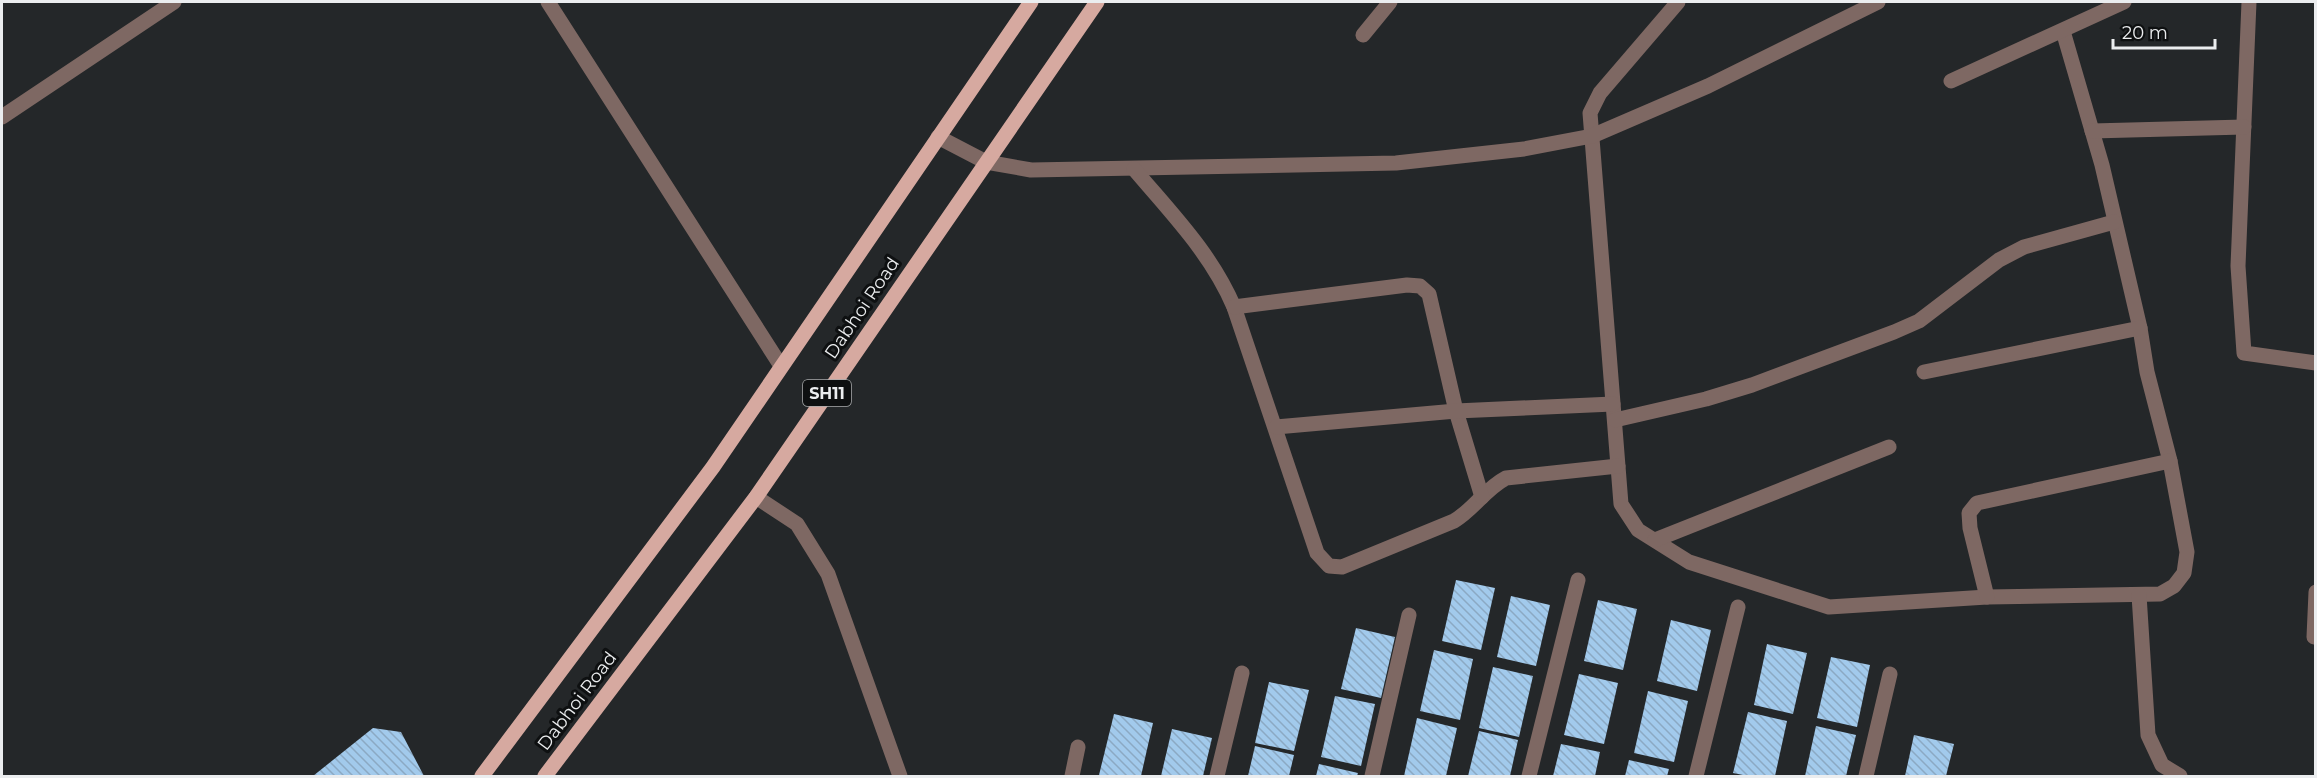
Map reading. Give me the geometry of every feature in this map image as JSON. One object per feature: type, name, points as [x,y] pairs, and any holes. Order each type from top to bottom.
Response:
[{"type":"main road","name":"Dabhoi Road","points":[[482,777],[712,467],[1031,2]]},
{"type":"main road","name":"Dabhoi Road","points":[[545,777],[756,497],[1097,2]]},
{"type":"street","points":[[2,117],[174,2]]},
{"type":"street","points":[[548,2],[781,366]]},
{"type":"street","points":[[1362,35],[1390,2]]},
{"type":"street","points":[[1678,2],[1600,93],[1590,113],[1621,504],[1638,530],[1689,562],[1829,607],[1987,597],[2160,594],[2174,586],[2184,573],[2187,552],[2170,461],[2147,372],[2140,328],[2092,131],[2063,31]]},
{"type":"street","points":[[938,136],[986,162],[1031,170],[1396,163],[1524,149],[1592,136],[1708,86],[1878,2]]},
{"type":"street","points":[[1952,81],[2124,2]]},
{"type":"street","points":[[2249,2],[2238,266],[2244,352],[2316,363]]},
{"type":"street","points":[[2092,131],[2244,127]]},
{"type":"street","points":[[1134,169],[1203,250],[1222,279],[1276,427],[1317,553],[1329,566],[1342,567],[1454,521],[1468,512],[1493,485],[1506,478],[1618,466]]},
{"type":"street","points":[[1615,420],[1740,389],[1894,332],[1919,321],[1999,260],[2024,248],[2114,222]]},
{"type":"street","points":[[1234,307],[1407,285],[1420,286],[1428,294],[1456,411],[1482,497]]},
{"type":"street","points":[[1924,372],[2140,328]]},
{"type":"street","points":[[1276,427],[1456,411],[1613,404]]},
{"type":"street","points":[[1655,540],[1889,447]]},
{"type":"street","points":[[1987,597],[1970,528],[1969,513],[1977,503],[2170,461]]},
{"type":"street","points":[[756,497],[797,524],[828,574],[900,777]]},
{"type":"street","points":[[1529,777],[1578,579]]},
{"type":"street","points":[[2314,637],[2316,592]]},
{"type":"street","points":[[2139,595],[2148,735],[2162,765],[2180,777]]},
{"type":"street","points":[[1696,777],[1738,608]]},
{"type":"street","points":[[1372,777],[1409,615]]},
{"type":"street","points":[[1217,777],[1242,672]]},
{"type":"street","points":[[1866,777],[1890,674]]},
{"type":"street","points":[[1072,777],[1078,747]]},
{"type":"building","points":[[1456,580],[1495,588],[1481,650],[1442,641]]},
{"type":"building","points":[[1511,596],[1550,605],[1536,666],[1497,657]]},
{"type":"building","points":[[1598,600],[1637,609],[1623,670],[1584,661]]},
{"type":"building","points":[[1671,620],[1711,630],[1697,691],[1657,681]]},
{"type":"building","points":[[1356,628],[1395,637],[1381,698],[1341,689]]},
{"type":"building","points":[[1767,644],[1807,653],[1793,714],[1754,705]]},
{"type":"building","points":[[1434,650],[1473,659],[1460,720],[1420,711]]},
{"type":"building","points":[[1831,657],[1870,665],[1857,727],[1817,718]]},
{"type":"building","points":[[1493,667],[1533,676],[1519,737],[1479,728]]},
{"type":"building","points":[[1579,674],[1618,683],[1604,744],[1564,735]]},
{"type":"building","points":[[1269,682],[1309,690],[1294,751],[1255,743]]},
{"type":"building","points":[[1648,691],[1688,701],[1674,762],[1634,753]]},
{"type":"building","points":[[1335,696],[1375,704],[1361,766],[1321,757]]},
{"type":"building","points":[[1748,712],[1787,721],[1775,776],[1748,776],[1733,773]]},
{"type":"building","points":[[1114,714],[1153,723],[1141,776],[1099,775]]},
{"type":"building","points":[[1417,718],[1457,728],[1446,776],[1404,776]]},
{"type":"building","points":[[1816,726],[1856,735],[1846,776],[1805,776]]},
{"type":"building","points":[[373,728],[401,732],[424,776],[313,776]]},
{"type":"building","points":[[1172,729],[1212,738],[1203,776],[1161,776]]},
{"type":"building","points":[[1479,731],[1518,740],[1510,776],[1468,776]]},
{"type":"building","points":[[1914,735],[1954,744],[1946,776],[1905,776]]},
{"type":"building","points":[[1561,744],[1600,752],[1595,776],[1553,776]]},
{"type":"building","points":[[1255,746],[1294,755],[1289,776],[1248,776]]},
{"type":"building","points":[[1629,760],[1669,769],[1667,776],[1625,776]]},
{"type":"building","points":[[1319,764],[1358,773],[1357,776],[1316,776]]}]
